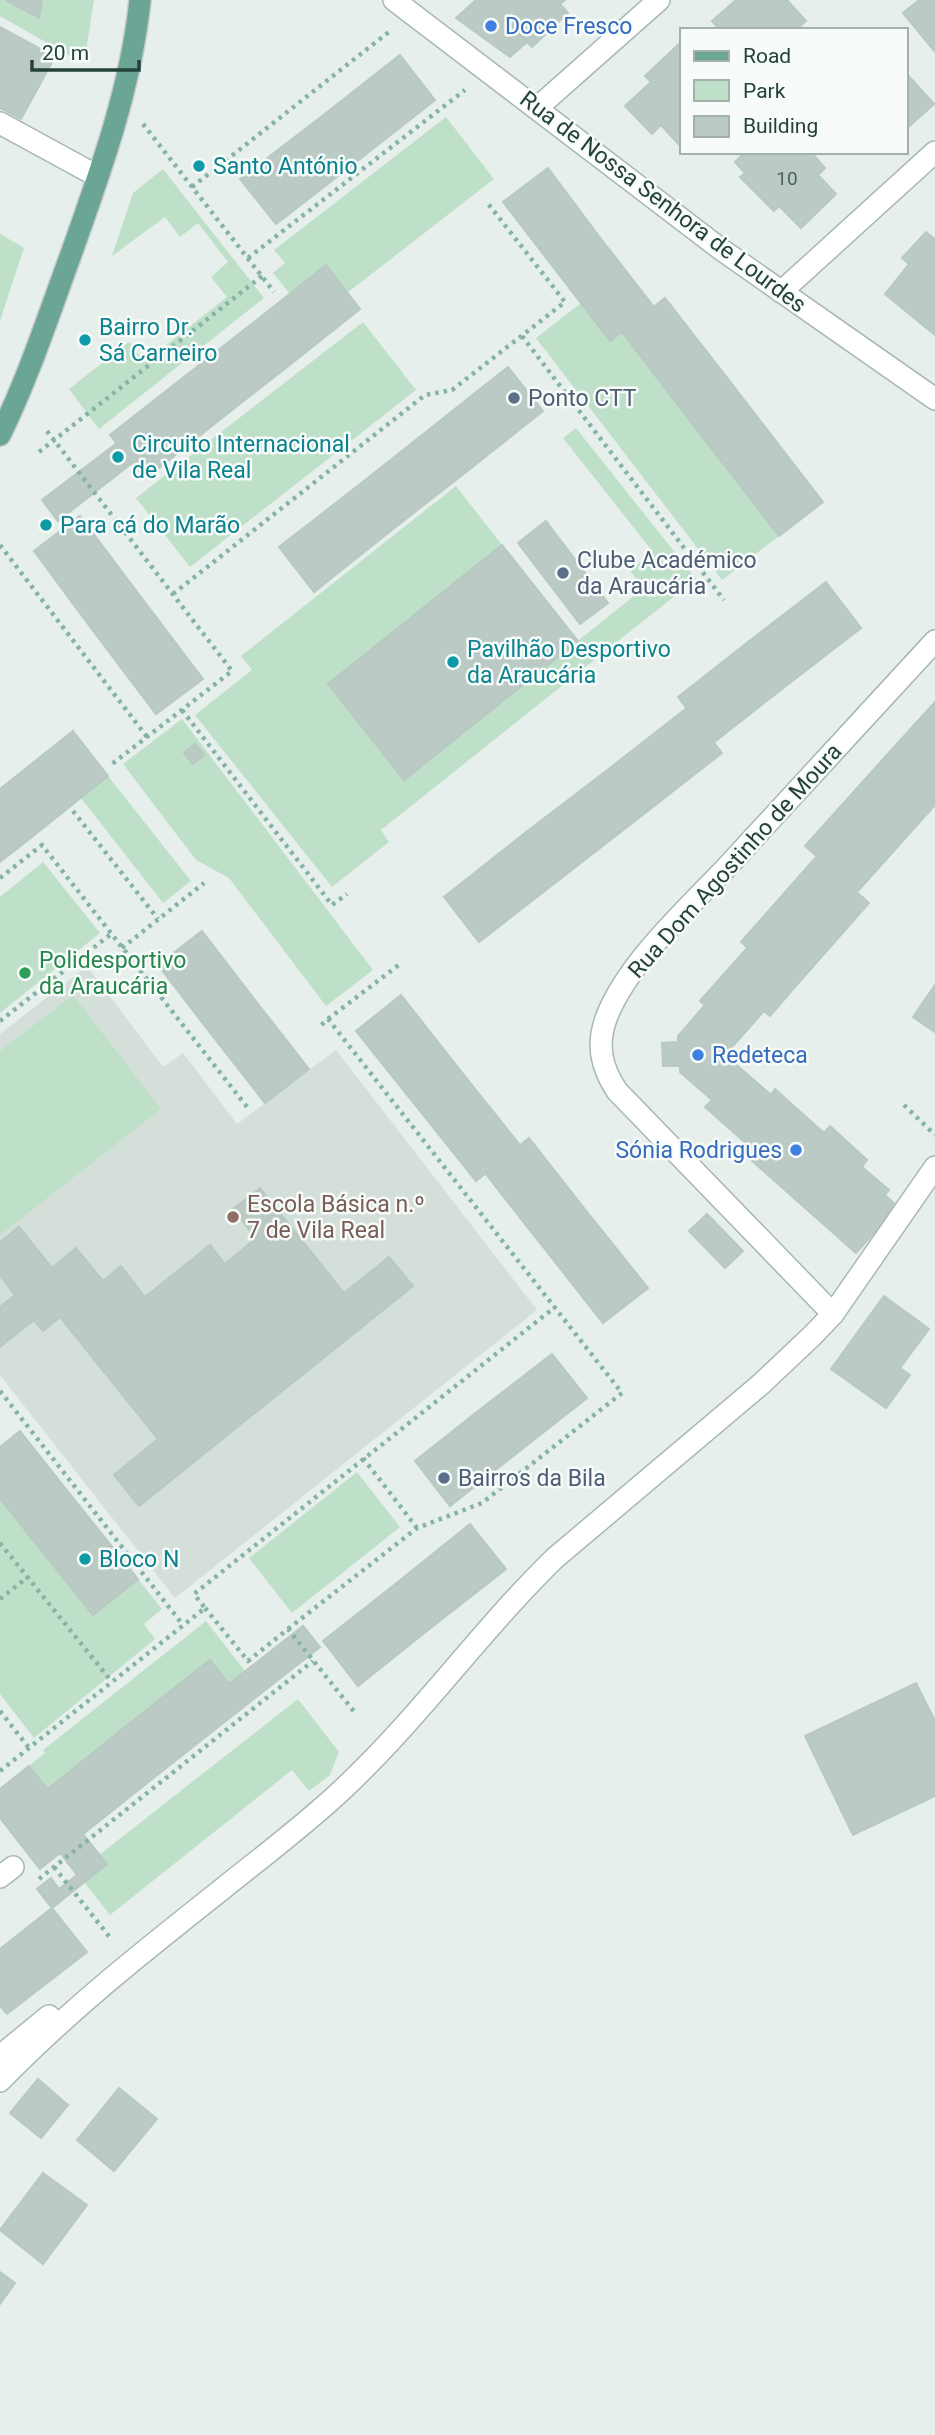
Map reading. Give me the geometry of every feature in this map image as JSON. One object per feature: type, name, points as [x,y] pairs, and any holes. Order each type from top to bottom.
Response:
[{"type":"main road","points":[[0,435],[35,353],[97,176],[122,97],[140,0]]},
{"type":"street","name":"Rua de Nossa Senhora de Lourdes","points":[[394,0],[781,292],[935,399]]},
{"type":"street","points":[[537,108],[659,0]]},
{"type":"street","points":[[0,123],[97,176]]},
{"type":"street","points":[[781,292],[935,152]]},
{"type":"street","name":"Rua Dom Agostinho de Moura","points":[[833,1314],[617,1091],[606,1075],[600,1056],[601,1039],[617,996],[659,940],[935,641]]},
{"type":"street","points":[[0,2081],[64,2019],[342,1790],[386,1746],[555,1558],[792,1356],[833,1314],[935,1167]]},
{"type":"street","points":[[0,2056],[77,1996],[130,1963]]},
{"type":"path","points":[[192,187],[391,31]]},
{"type":"path","points":[[248,258],[468,87]]},
{"type":"path","points":[[144,124],[274,292]]},
{"type":"path","points":[[173,594],[425,395],[452,390],[565,302],[486,201]]},
{"type":"path","points":[[39,452],[262,276]]},
{"type":"path","points":[[522,336],[724,600]]},
{"type":"path","points":[[47,431],[232,671],[112,764]]},
{"type":"path","points":[[0,545],[147,737]]},
{"type":"path","points":[[182,710],[332,905],[346,894]]},
{"type":"path","points":[[73,811],[158,919]]},
{"type":"path","points":[[0,878],[42,845],[247,1107]]},
{"type":"path","points":[[122,948],[204,883]]},
{"type":"path","points":[[0,1021],[111,933]]},
{"type":"path","points":[[317,1028],[400,964]]},
{"type":"path","points":[[328,1019],[555,1307],[622,1393],[482,1503],[417,1528],[248,1661],[194,1594],[555,1307]]},
{"type":"path","points":[[904,1105],[935,1135]]},
{"type":"path","points":[[0,1391],[183,1625]]},
{"type":"path","points":[[363,1458],[417,1528]]},
{"type":"path","points":[[0,1543],[112,1682]]},
{"type":"path","points":[[0,1599],[28,1577]]},
{"type":"path","points":[[0,1771],[205,1608]]},
{"type":"path","points":[[288,1629],[356,1714]]},
{"type":"path","points":[[33,1884],[313,1661]]},
{"type":"path","points":[[0,1711],[29,1748]]},
{"type":"path","points":[[54,1867],[100,1924]]},
{"type":"shaded area","name":"Escola Básica n.º 7 de Vila Real","points":[[87,966],[163,1067],[183,1053],[237,1124],[336,1050],[537,1310],[175,1598],[0,1375],[0,1034]]},
{"type":"green space","points":[[0,0],[94,0],[84,64],[0,16]]},
{"type":"green space","points":[[446,117],[494,179],[347,293],[290,294],[273,273],[285,263],[274,250]]},
{"type":"green space","points":[[163,169],[264,298],[99,429],[69,389],[129,342],[145,362],[227,297],[211,277],[228,262],[198,223],[180,237],[165,217],[112,256],[133,193]]},
{"type":"green space","points":[[0,234],[24,248],[0,321]]},
{"type":"green space","points":[[581,303],[610,341],[622,332],[779,536],[722,580],[536,338]]},
{"type":"green space","points":[[363,322],[416,390],[190,567],[136,498]]},
{"type":"green space","points":[[576,428],[696,579],[381,830],[389,842],[332,887],[195,715],[252,670],[241,656],[456,486],[502,545],[328,684],[404,780],[644,588],[630,571],[653,552],[563,438]]},
{"type":"green space","points":[[182,719],[373,970],[326,1006],[229,878],[196,860],[123,764]]},
{"type":"green space","points":[[108,776],[191,881],[163,903],[81,798]]},
{"type":"green space","name":"Polidesportivo da Araucária","points":[[43,862],[100,933],[0,1013],[0,897]]},
{"type":"green space","points":[[73,995],[161,1109],[0,1235],[0,1051]]},
{"type":"green space","points":[[357,1472],[400,1527],[292,1613],[249,1558]]},
{"type":"green space","points":[[0,1498],[93,1615],[138,1579],[162,1609],[144,1624],[155,1639],[34,1738],[0,1694]]},
{"type":"green space","points":[[206,1621],[245,1671],[229,1684],[209,1660],[48,1789],[29,1766],[45,1753],[43,1750]]},
{"type":"green space","points":[[298,1699],[339,1752],[330,1775],[309,1791],[292,1770],[110,1915],[84,1882],[107,1864],[99,1855]]},
{"type":"building","points":[[6,0],[42,0],[39,18]]},
{"type":"building","points":[[476,0],[487,0],[527,42],[510,57],[456,18]]},
{"type":"building","points":[[487,0],[565,0],[560,4],[568,13],[532,47]]},
{"type":"building","points":[[736,0],[787,0],[806,21],[798,28],[718,28],[712,21]]},
{"type":"building","points":[[919,0],[935,0],[935,52],[903,13]]},
{"type":"building","points":[[0,27],[55,57],[21,119],[0,108]]},
{"type":"building","points":[[680,43],[680,146],[661,125],[652,134],[625,106],[651,82],[645,76]]},
{"type":"building","points":[[400,55],[435,100],[356,162],[321,117]]},
{"type":"building","points":[[907,74],[934,104],[907,128]]},
{"type":"building","points":[[321,117],[356,162],[276,224],[240,179]]},
{"type":"building","points":[[743,154],[813,154],[825,168],[818,175],[836,194],[801,228],[779,206],[774,211],[740,177],[745,173],[735,162]]},
{"type":"building","points":[[548,168],[598,235],[554,268],[503,202]]},
{"type":"building","points":[[926,232],[935,239],[935,335],[885,294],[909,264],[902,258]]},
{"type":"building","points":[[598,235],[654,307],[610,341],[554,268]]},
{"type":"building","points":[[326,265],[360,309],[287,367],[253,323]]},
{"type":"building","points":[[665,298],[718,366],[674,400],[622,332]]},
{"type":"building","points":[[253,323],[287,367],[218,421],[184,377]]},
{"type":"building","points":[[718,366],[769,432],[725,466],[674,400]]},
{"type":"building","points":[[508,367],[543,411],[466,472],[431,428]]},
{"type":"building","points":[[184,377],[218,421],[145,479],[110,435]]},
{"type":"building","points":[[431,428],[466,472],[393,529],[359,485]]},
{"type":"building","points":[[769,432],[823,502],[779,536],[725,466]]},
{"type":"building","points":[[117,443],[132,463],[58,521],[42,500]]},
{"type":"building","points":[[359,485],[393,529],[314,592],[279,547]]},
{"type":"building","points":[[80,516],[141,597],[94,632],[34,551]]},
{"type":"building","points":[[546,521],[608,603],[580,624],[518,543]]},
{"type":"building","name":"Pavilhão Desportivo da Araucária","points":[[502,545],[578,641],[404,780],[328,684]]},
{"type":"building","points":[[826,582],[861,628],[787,685],[752,639]]},
{"type":"building","points":[[141,597],[203,679],[156,714],[94,632]]},
{"type":"building","points":[[752,639],[787,685],[713,743],[678,697]]},
{"type":"building","points":[[935,702],[935,802],[885,757]]},
{"type":"building","points":[[687,708],[722,753],[636,820],[601,775]]},
{"type":"building","points":[[73,731],[108,776],[28,840],[0,804],[0,789]]},
{"type":"building","points":[[195,744],[204,755],[193,764],[184,753]]},
{"type":"building","points":[[885,757],[935,802],[935,805],[857,892],[805,846]]},
{"type":"building","points":[[601,775],[636,820],[560,879],[525,833]]},
{"type":"building","points":[[0,804],[28,840],[0,862]]},
{"type":"building","points":[[525,833],[560,879],[479,942],[444,897]]},
{"type":"building","points":[[817,856],[869,903],[794,988],[741,942]]},
{"type":"building","points":[[202,931],[255,1000],[211,1034],[158,965]]},
{"type":"building","points":[[748,947],[794,988],[770,1016],[764,1011],[725,1055],[771,1095],[775,1089],[796,1108],[757,1153],[705,1107],[712,1100],[680,1072],[680,1066],[663,1066],[662,1043],[678,1042],[678,1036],[705,1005],[700,1001]]},
{"type":"building","points":[[935,985],[935,1032],[913,1017]]},
{"type":"building","points":[[401,995],[460,1070],[416,1106],[356,1031]]},
{"type":"building","points":[[255,1000],[309,1069],[265,1103],[211,1034]]},
{"type":"building","points":[[460,1070],[520,1145],[476,1181],[416,1106]]},
{"type":"building","points":[[796,1108],[824,1133],[830,1126],[867,1160],[862,1167],[889,1190],[885,1195],[897,1206],[856,1253],[751,1160]]},
{"type":"building","points":[[529,1138],[584,1208],[540,1243],[485,1173]]},
{"type":"building","points":[[260,1188],[344,1293],[389,1257],[413,1286],[139,1506],[114,1475],[158,1439],[60,1317],[43,1331],[34,1320],[0,1347],[0,1307],[15,1295],[0,1276],[0,1242],[19,1227],[52,1268],[76,1248],[103,1281],[121,1266],[145,1297],[210,1245],[225,1264],[256,1238],[233,1209]]},
{"type":"building","points":[[584,1208],[648,1288],[603,1323],[540,1243]]},
{"type":"building","points":[[707,1214],[743,1251],[725,1268],[689,1231]]},
{"type":"building","points":[[884,1296],[929,1329],[900,1368],[910,1375],[886,1408],[831,1369]]},
{"type":"building","points":[[552,1354],[587,1398],[517,1453],[482,1408]]},
{"type":"building","points":[[482,1408],[517,1453],[450,1506],[415,1461]]},
{"type":"building","name":"Bloco N","points":[[20,1431],[77,1503],[32,1539],[0,1498],[0,1447]]},
{"type":"building","name":"Bloco N","points":[[77,1503],[138,1579],[93,1615],[32,1539]]},
{"type":"building","points":[[470,1524],[506,1569],[433,1626],[398,1582]]},
{"type":"building","points":[[398,1582],[433,1626],[358,1686],[323,1641]]},
{"type":"building","points":[[303,1626],[320,1647],[246,1705],[229,1684]]},
{"type":"building","points":[[210,1660],[246,1705],[166,1768],[130,1723]]},
{"type":"building","points":[[916,1683],[935,1721],[935,1796],[853,1835],[805,1736]]},
{"type":"building","points":[[130,1723],[166,1768],[83,1834],[48,1789]]},
{"type":"building","points":[[29,1766],[83,1834],[40,1869],[0,1818],[0,1789]]},
{"type":"building","points":[[83,1834],[107,1864],[52,1908],[37,1889],[51,1878],[59,1889],[77,1875],[60,1853]]},
{"type":"building","points":[[52,1908],[87,1952],[7,2014],[0,2006],[0,1949]]},
{"type":"building","points":[[38,2079],[68,2105],[41,2138],[10,2113]]},
{"type":"building","points":[[119,2088],[157,2119],[114,2171],[77,2140]]},
{"type":"building","points":[[43,2173],[87,2205],[43,2264],[0,2230]]},
{"type":"building","points":[[0,2272],[15,2283],[0,2304]]},
{"type":"place","name":"Doce Fresco","points":[[491,26]]},
{"type":"place","name":"Santo António","points":[[199,166]]},
{"type":"place","name":"Bairro Dr. Sá Carneiro","points":[[85,340]]},
{"type":"place","name":"Ponto CTT","points":[[514,398]]},
{"type":"place","name":"Circuito Internacional de Vila Real","points":[[118,457]]},
{"type":"place","name":"Para cá do Marão","points":[[46,525]]},
{"type":"place","name":"Clube Académico da Araucária","points":[[563,573]]},
{"type":"place","name":"Pavilhão Desportivo da Araucária","points":[[453,662]]},
{"type":"place","name":"Polidesportivo da Araucária","points":[[25,973]]},
{"type":"place","name":"Redeteca","points":[[698,1055]]},
{"type":"place","name":"Sónia Rodrigues","points":[[796,1150]]},
{"type":"place","name":"Escola Básica n.º 7 de Vila Real","points":[[233,1217]]},
{"type":"place","name":"Bairros da Bila","points":[[444,1478]]},
{"type":"place","name":"Bloco N","points":[[85,1559]]}]
